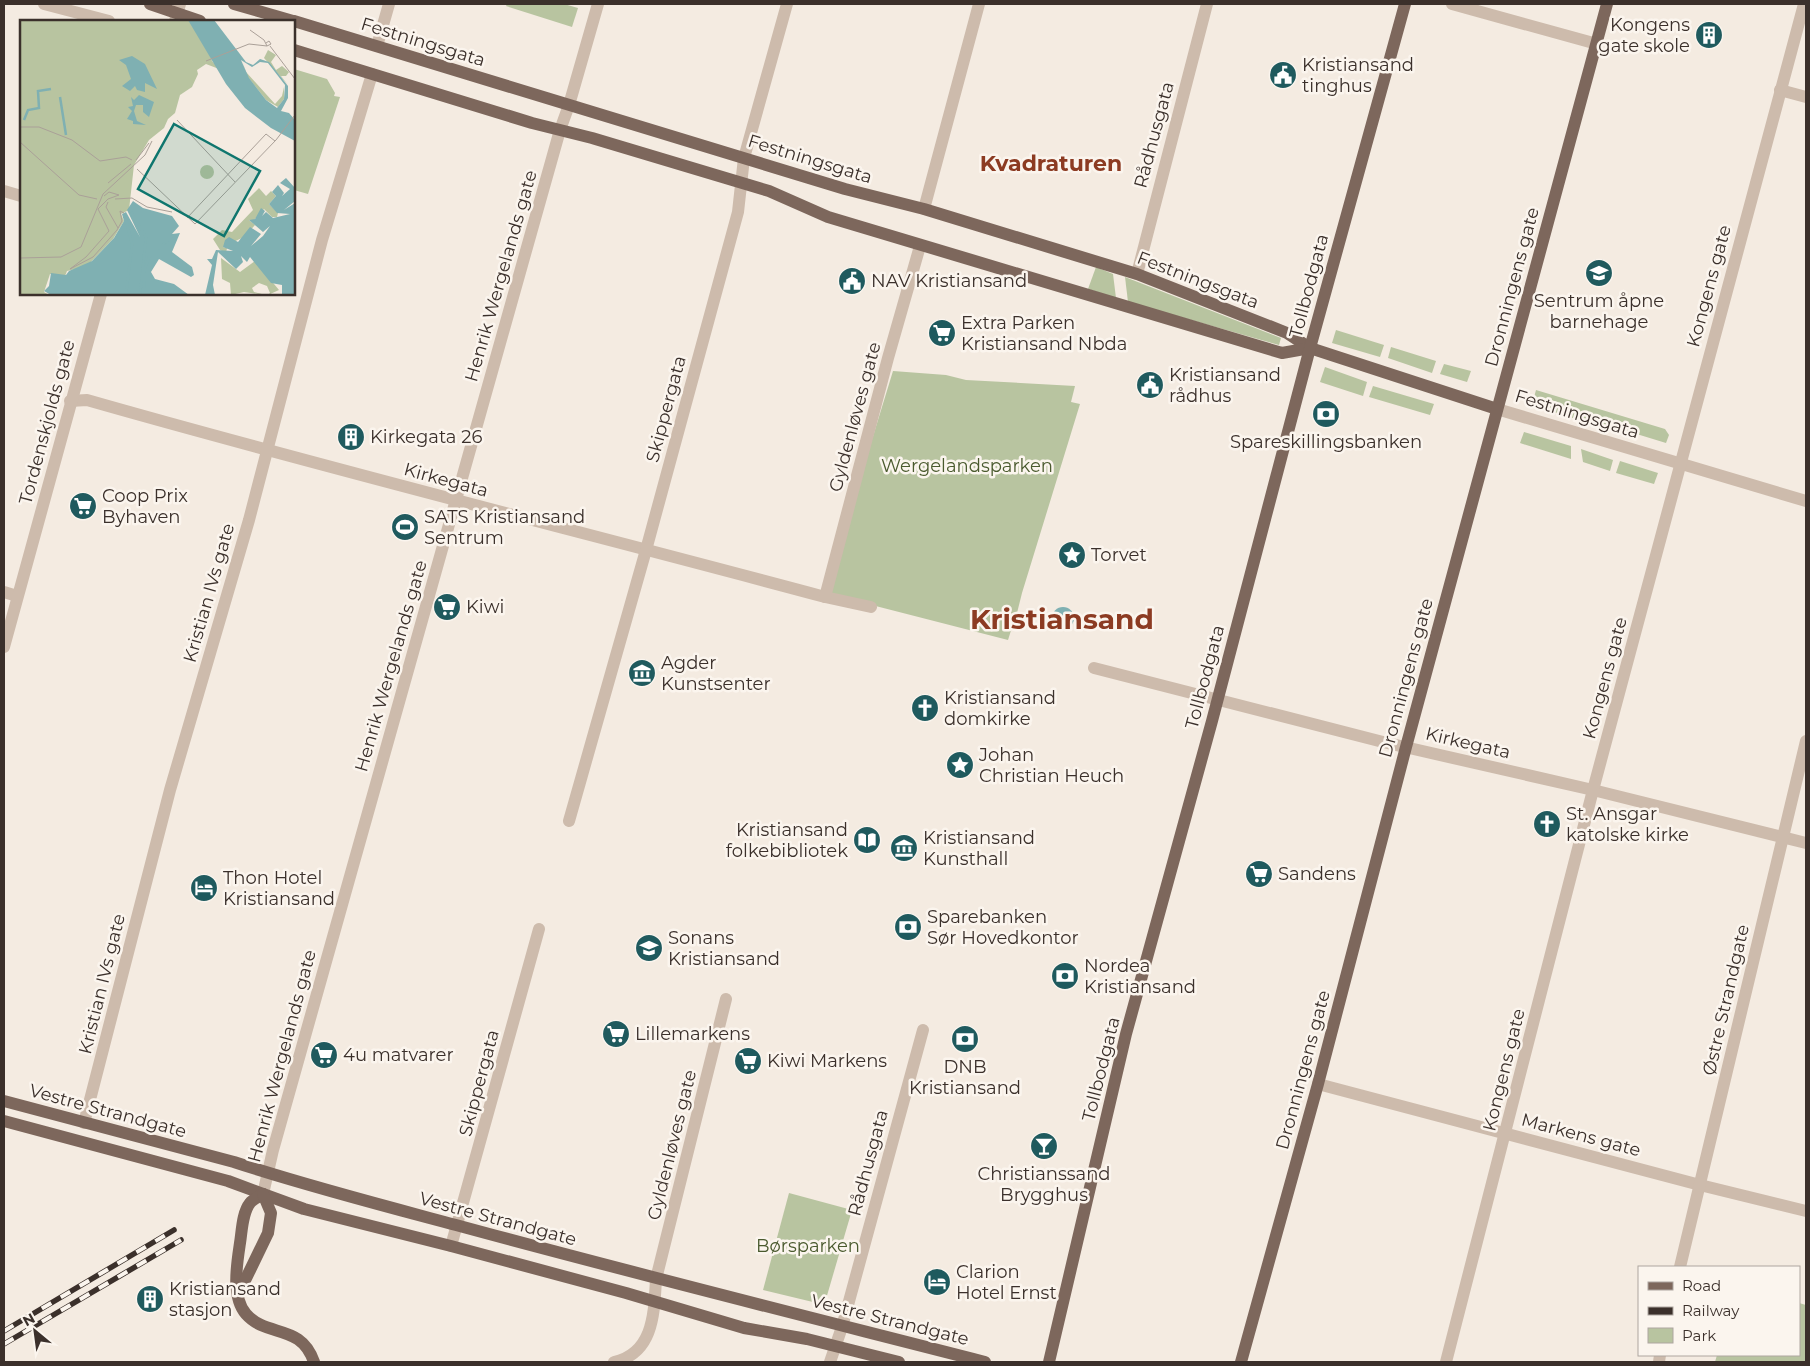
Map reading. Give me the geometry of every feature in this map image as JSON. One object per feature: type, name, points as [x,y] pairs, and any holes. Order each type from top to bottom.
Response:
[{"type":"main road","points":[[150,4],[197,20]]},
{"type":"main road","name":"Festningsgata","points":[[234,4],[290,20]]},
{"type":"main road","name":"Tollbodgata","points":[[1049,1362],[1126,1034],[1218,700],[1310,348],[1404,4]]},
{"type":"main road","name":"Dronningens gate","points":[[1241,1362],[1318,1084],[1406,747],[1607,4]]},
{"type":"main road","name":"Festningsgata","points":[[295,21],[845,189],[924,209],[1137,274],[1287,333],[1310,348],[1497,409]]},
{"type":"main road","name":"Festningsgata","points":[[295,50],[532,123],[769,191],[828,217],[1282,353],[1310,348]]},
{"type":"main road","name":"Vestre Strandgate","points":[[4,1101],[234,1162],[458,1226],[656,1279],[985,1362]]},
{"type":"main road","name":"Vestre Strandgate","points":[[4,1121],[228,1181],[304,1210],[452,1246],[655,1301],[744,1328],[807,1339],[898,1362]]},
{"type":"main road","points":[[238,1295],[268,1233],[271,1212],[263,1194],[250,1203],[244,1215],[236,1272],[238,1295],[241,1306],[246,1314],[256,1322],[302,1341],[311,1353],[314,1362]]},
{"type":"street","points":[[44,4],[105,20]]},
{"type":"street","points":[[377,46],[389,4]]},
{"type":"street","name":"Henrik Wergelands gate","points":[[263,1194],[360,839],[560,130],[598,4]]},
{"type":"street","name":"Skippergata","points":[[569,820],[646,550],[738,212],[744,158],[787,4]]},
{"type":"street","points":[[924,209],[979,4]]},
{"type":"street","name":"Rådhusgata","points":[[1137,274],[1207,4]]},
{"type":"street","points":[[1452,4],[1597,44]]},
{"type":"street","name":"Kongens gate","points":[[1446,1362],[1594,790],[1804,4]]},
{"type":"street","name":"Kristian IVs gate","points":[[84,1123],[170,790],[268,451],[322,240],[372,74]]},
{"type":"street","points":[[1780,90],[1806,97]]},
{"type":"street","points":[[4,191],[20,196]]},
{"type":"street","name":"Gyldenløves gate","points":[[825,597],[888,358],[920,246]]},
{"type":"street","name":"Tordenskjolds gate","points":[[4,647],[100,295]]},
{"type":"street","name":"Kirkegata","points":[[70,400],[87,400],[456,501],[825,597],[871,607]]},
{"type":"street","name":"Festningsgata","points":[[1497,409],[1806,501]]},
{"type":"street","points":[[4,592],[18,596]]},
{"type":"street","name":"Kirkegata","points":[[1094,668],[1406,747],[1594,790],[1806,843]]},
{"type":"street","name":"Østre Strandgate","points":[[1680,1266],[1806,742]]},
{"type":"street","name":"Skippergata","points":[[452,1246],[539,929]]},
{"type":"street","name":"Gyldenløves gate","points":[[614,1362],[630,1356],[641,1349],[653,1317],[656,1279],[726,999]]},
{"type":"street","name":"Rådhusgata","points":[[830,1362],[842,1326],[923,1030]]},
{"type":"street","name":"Markens gate","points":[[1318,1084],[1806,1212]]},
{"type":"green space","points":[[507,4],[564,4],[578,8],[572,27],[506,6]]},
{"type":"green space","points":[[295,69],[327,79],[335,93],[334,96],[340,97],[308,194],[295,190]]},
{"type":"green space","points":[[1096,267],[1113,274],[1116,298],[1088,289]]},
{"type":"green space","points":[[1125,277],[1281,338],[1279,345],[1128,302]]},
{"type":"green space","points":[[1336,330],[1384,345],[1380,357],[1332,343]]},
{"type":"green space","points":[[1391,347],[1436,361],[1432,373],[1388,358]]},
{"type":"green space","points":[[1444,364],[1471,371],[1467,382],[1440,374]]},
{"type":"green space","points":[[1325,367],[1367,382],[1363,396],[1320,382]]},
{"type":"green space","name":"Wergelandsparken","points":[[893,371],[946,375],[966,380],[1075,386],[1071,402],[1080,404],[1008,640],[825,593]]},
{"type":"green space","points":[[1373,386],[1434,404],[1430,415],[1369,397]]},
{"type":"green space","points":[[1536,390],[1665,429],[1669,435],[1666,443],[1604,424],[1592,424],[1532,405]]},
{"type":"green space","points":[[1524,432],[1571,446],[1571,459],[1520,443]]},
{"type":"green space","points":[[1581,449],[1613,460],[1610,471],[1583,462]]},
{"type":"green space","points":[[1620,461],[1658,473],[1654,484],[1616,473]]},
{"type":"green space","name":"Børsparken","points":[[789,1193],[852,1210],[826,1299],[817,1303],[763,1290]]},
{"type":"green space","points":[[1800,1303],[1806,1305],[1806,1362],[1715,1362],[1717,1356],[1800,1356]]},
{"type":"water","points":[[1063,607],[1071,610],[1074,618],[1071,626],[1063,629],[1055,626],[1052,618],[1055,610]]},
{"type":"railway","points":[[4,1331],[174,1230]]},
{"type":"railway","points":[[4,1344],[181,1240]]},
{"type":"place","name":"Kongens gate skole","points":[[1709,35]]},
{"type":"place","name":"Kristiansand tinghus","points":[[1283,75]]},
{"type":"place","name":"Sentrum åpne barnehage","points":[[1599,273]]},
{"type":"place","name":"NAV Kristiansand","points":[[852,281]]},
{"type":"place","name":"Extra Parken Kristiansand Nbda","points":[[942,333]]},
{"type":"place","name":"Kristiansand rådhus","points":[[1150,385]]},
{"type":"place","name":"Spareskillingsbanken","points":[[1326,414]]},
{"type":"place","name":"Kirkegata 26","points":[[351,437]]},
{"type":"place","name":"Coop Prix Byhaven","points":[[83,506]]},
{"type":"place","name":"SATS Kristiansand Sentrum","points":[[405,527]]},
{"type":"place","name":"Torvet","points":[[1072,555]]},
{"type":"place","name":"Kiwi","points":[[447,607]]},
{"type":"place","name":"Agder Kunstsenter","points":[[642,673]]},
{"type":"place","name":"Kristiansand domkirke","points":[[925,708]]},
{"type":"place","name":"Johan Christian Heuch","points":[[960,765]]},
{"type":"place","name":"St. Ansgar katolske kirke","points":[[1547,824]]},
{"type":"place","name":"Kristiansand folkebibliotek","points":[[867,840]]},
{"type":"place","name":"Kristiansand Kunsthall","points":[[904,848]]},
{"type":"place","name":"Sandens","points":[[1259,874]]},
{"type":"place","name":"Thon Hotel Kristiansand","points":[[204,888]]},
{"type":"place","name":"Sparebanken Sør Hovedkontor","points":[[908,927]]},
{"type":"place","name":"Sonans Kristiansand","points":[[649,948]]},
{"type":"place","name":"Nordea Kristiansand","points":[[1065,976]]},
{"type":"place","name":"Lillemarkens","points":[[616,1034]]},
{"type":"place","name":"DNB Kristiansand","points":[[965,1039]]},
{"type":"place","name":"4u matvarer","points":[[324,1055]]},
{"type":"place","name":"Kiwi Markens","points":[[748,1061]]},
{"type":"place","name":"Christianssand Brygghus","points":[[1044,1146]]},
{"type":"place","name":"Clarion Hotel Ernst","points":[[937,1282]]},
{"type":"place","name":"Kristiansand stasjon","points":[[150,1299]]},
{"type":"district","name":"Kvadraturen","points":[[1051,163]]},
{"type":"district","name":"Kristiansand","points":[[1062,619]]}]
